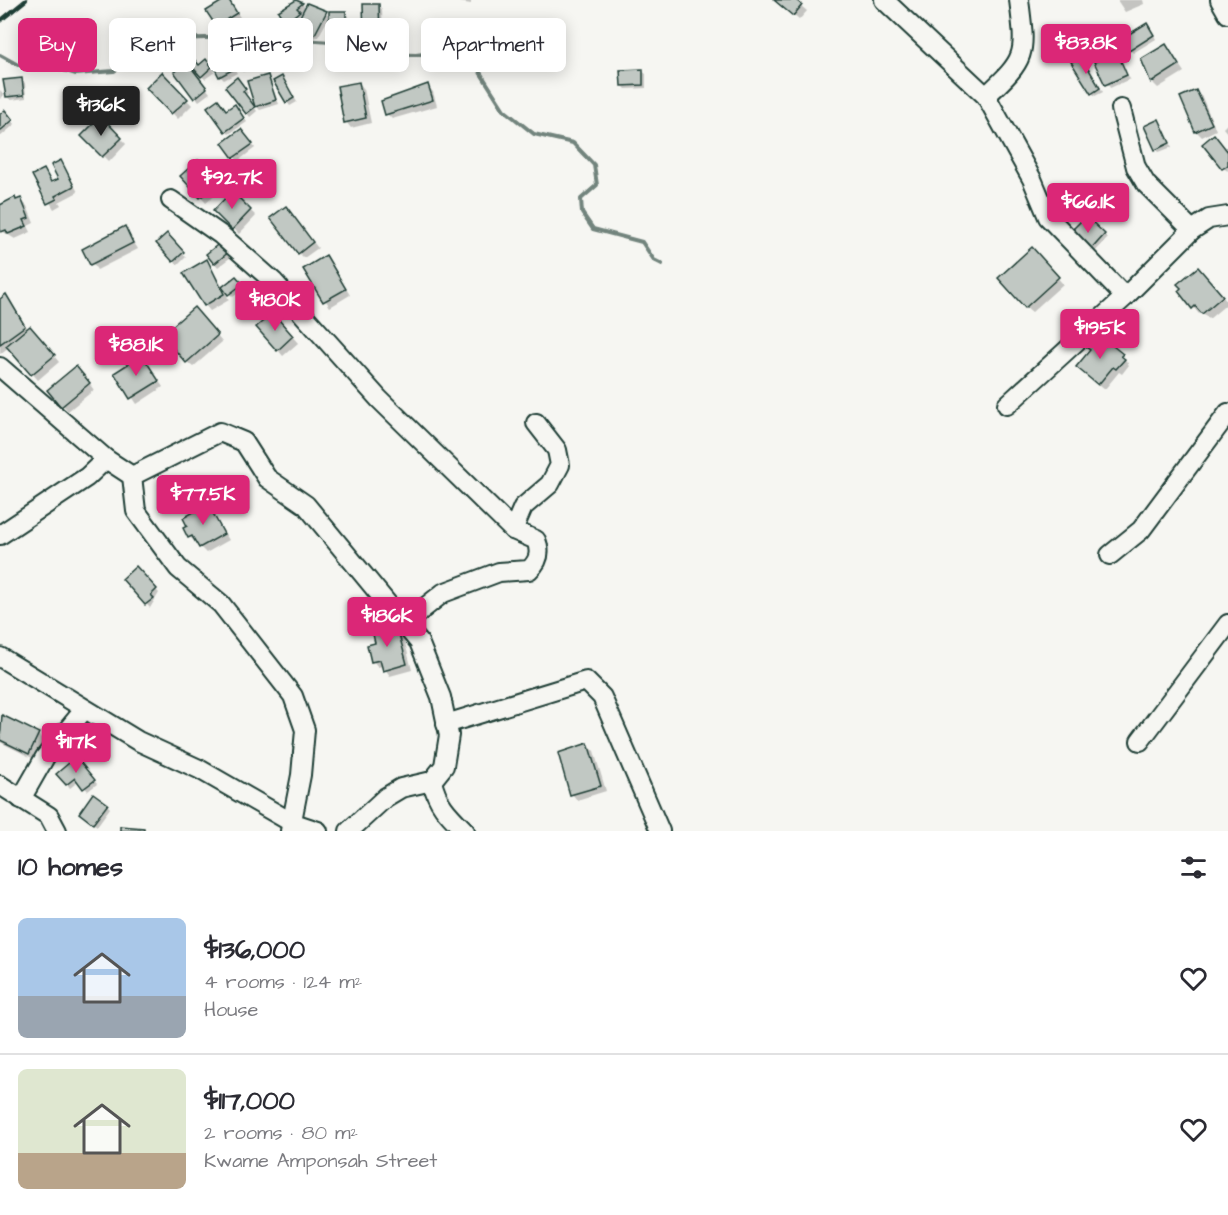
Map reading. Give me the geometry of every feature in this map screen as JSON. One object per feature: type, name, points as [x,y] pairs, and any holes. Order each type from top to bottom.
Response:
[{"type":"street","points":[[884,0],[986,96],[1032,179],[1048,217],[1125,297]]},
{"type":"street","points":[[986,96],[1010,73],[1020,59],[1025,44],[1019,0]]},
{"type":"street","points":[[1220,0],[1228,14]]},
{"type":"street","points":[[1121,109],[1136,168],[1146,184],[1192,230]]},
{"type":"street","points":[[171,200],[221,235],[274,282],[379,399],[513,530],[536,540],[539,548],[538,557],[529,570],[499,572],[443,593],[404,624]]},
{"type":"street","points":[[1007,405],[1125,297],[1192,230],[1209,219],[1228,216]]},
{"type":"street","points":[[0,367],[106,459],[132,476]]},
{"type":"street","points":[[1110,555],[1141,530],[1228,413]]},
{"type":"street","points":[[513,530],[523,507],[550,484],[560,465],[557,450],[536,423]]},
{"type":"street","points":[[132,476],[220,432],[244,442],[267,478],[306,506],[419,642],[441,697],[449,735],[448,753],[444,766],[432,781],[401,788],[386,797],[349,831]]},
{"type":"street","points":[[0,535],[87,477],[106,459]]},
{"type":"street","points":[[132,476],[136,511],[178,568],[221,604],[293,696],[305,730],[301,775],[291,827]]},
{"type":"street","points":[[1140,741],[1228,624]]},
{"type":"street","points":[[0,657],[84,710],[138,741],[198,769],[291,827],[318,831]]},
{"type":"street","points":[[446,724],[586,681],[602,697],[660,831]]},
{"type":"street","points":[[21,799],[41,764],[84,710]]},
{"type":"street","points":[[432,781],[439,803],[465,831]]},
{"type":"street","points":[[0,785],[49,816],[56,831]]},
{"type":"building","points":[[224,0],[229,0],[237,13],[229,18],[211,18],[206,11]]},
{"type":"building","points":[[296,0],[303,3],[297,8],[300,11],[291,18],[282,18],[278,11]]},
{"type":"building","points":[[774,0],[796,0],[802,5],[793,16]]},
{"type":"building","points":[[307,3],[327,11],[315,34],[313,34],[313,18],[299,18]]},
{"type":"building","points":[[363,4],[379,4],[379,18],[363,18]]},
{"type":"building","points":[[329,11],[346,11],[346,18],[329,18]]},
{"type":"building","points":[[1147,23],[1154,35],[1129,51],[1121,39]]},
{"type":"building","points":[[1108,38],[1113,49],[1092,59],[1087,48]]},
{"type":"building","points":[[1166,44],[1179,65],[1151,83],[1141,59]]},
{"type":"building","points":[[1117,52],[1127,75],[1105,85],[1094,62]]},
{"type":"building","points":[[1081,56],[1100,88],[1091,94],[1071,62]]},
{"type":"building","points":[[206,59],[208,71],[201,77],[196,71],[196,61],[199,65]]},
{"type":"building","points":[[643,69],[643,85],[621,86],[620,70]]},
{"type":"building","points":[[162,72],[188,99],[171,114],[146,88]]},
{"type":"building","points":[[174,72],[195,72],[207,88],[194,99]]},
{"type":"building","points":[[216,72],[228,72],[219,77]]},
{"type":"building","points":[[268,75],[276,100],[255,107],[247,81]]},
{"type":"building","points":[[282,76],[294,98],[286,103],[273,81]]},
{"type":"building","points":[[237,77],[246,89],[243,91],[255,107],[246,114],[225,87]]},
{"type":"building","points":[[22,78],[24,95],[6,97],[3,80]]},
{"type":"building","points":[[359,82],[366,118],[344,123],[337,86]]},
{"type":"building","points":[[428,84],[433,100],[385,115],[381,101]]},
{"type":"building","points":[[1196,90],[1212,124],[1195,132],[1180,97]]},
{"type":"building","points":[[218,99],[226,110],[235,104],[244,118],[225,132],[207,107]]},
{"type":"building","points":[[5,110],[13,120],[0,131],[0,114]]},
{"type":"building","points":[[101,116],[122,138],[102,157],[81,136]]},
{"type":"building","points":[[1159,119],[1170,143],[1155,150],[1144,126]]},
{"type":"building","points":[[241,129],[253,144],[233,158],[222,143]]},
{"type":"building","points":[[1214,134],[1228,152],[1228,165],[1222,169],[1202,144]]},
{"type":"building","points":[[61,160],[74,186],[55,196],[57,199],[47,204],[32,175],[44,169],[51,182],[58,179],[51,165]]},
{"type":"building","points":[[198,160],[218,182],[200,198],[180,176]]},
{"type":"building","points":[[232,191],[251,210],[232,230],[213,211]]},
{"type":"building","points":[[15,197],[16,200],[21,198],[29,218],[24,220],[27,226],[8,234],[6,230],[1,232],[0,205]]},
{"type":"building","points":[[286,206],[313,242],[298,254],[270,218]]},
{"type":"building","points":[[1086,216],[1105,234],[1088,253],[1071,231]]},
{"type":"building","points":[[125,226],[133,243],[90,265],[82,249]]},
{"type":"building","points":[[167,233],[184,252],[173,262],[156,243]]},
{"type":"building","points":[[221,242],[229,252],[214,264],[206,254]]},
{"type":"building","points":[[1032,247],[1059,277],[1025,308],[998,278]]},
{"type":"building","points":[[326,255],[346,289],[323,302],[303,269]]},
{"type":"building","points":[[207,259],[224,294],[204,306],[183,273]]},
{"type":"building","points":[[1198,267],[1223,296],[1202,314],[1195,306],[1192,309],[1178,291],[1181,288],[1177,284]]},
{"type":"building","points":[[236,276],[243,284],[228,295],[222,287]]},
{"type":"building","points":[[6,294],[25,326],[0,344],[0,299]]},
{"type":"building","points":[[194,307],[218,335],[186,363],[162,335]]},
{"type":"building","points":[[273,313],[293,336],[277,351],[256,327]]},
{"type":"building","points":[[30,326],[55,355],[31,375],[6,346]]},
{"type":"building","points":[[1098,334],[1123,354],[1121,356],[1125,359],[1116,369],[1113,367],[1098,385],[1076,367],[1090,350],[1087,348]]},
{"type":"building","points":[[142,355],[159,381],[130,399],[114,373]]},
{"type":"building","points":[[76,366],[90,383],[61,407],[47,390]]},
{"type":"building","points":[[208,504],[224,534],[199,548],[192,536],[188,538],[183,528],[187,526],[183,518]]},
{"type":"building","points":[[136,566],[157,589],[151,595],[154,598],[145,605],[122,579]]},
{"type":"building","points":[[396,623],[407,664],[383,671],[380,660],[371,662],[367,645],[375,643],[372,630]]},
{"type":"building","points":[[2,715],[39,733],[29,754],[0,740]]},
{"type":"building","points":[[588,743],[601,786],[570,795],[558,753]]},
{"type":"building","points":[[76,757],[95,780],[83,789],[75,778],[66,785],[56,774]]},
{"type":"building","points":[[93,793],[108,804],[93,824],[79,813]]},
{"type":"building","points":[[120,826],[144,828],[144,831],[120,831]]},
{"type":"waterway","points":[[0,55],[18,65],[45,64],[76,74],[114,71],[161,45],[178,39],[231,37],[259,26],[272,28],[292,39],[330,42],[379,54],[416,55],[449,51],[471,58],[504,110],[534,134],[573,143],[594,165],[597,185],[581,199],[582,213],[593,229],[642,242],[654,260],[662,264]]},
{"type":"railway","points":[[0,21],[26,0]]}]
